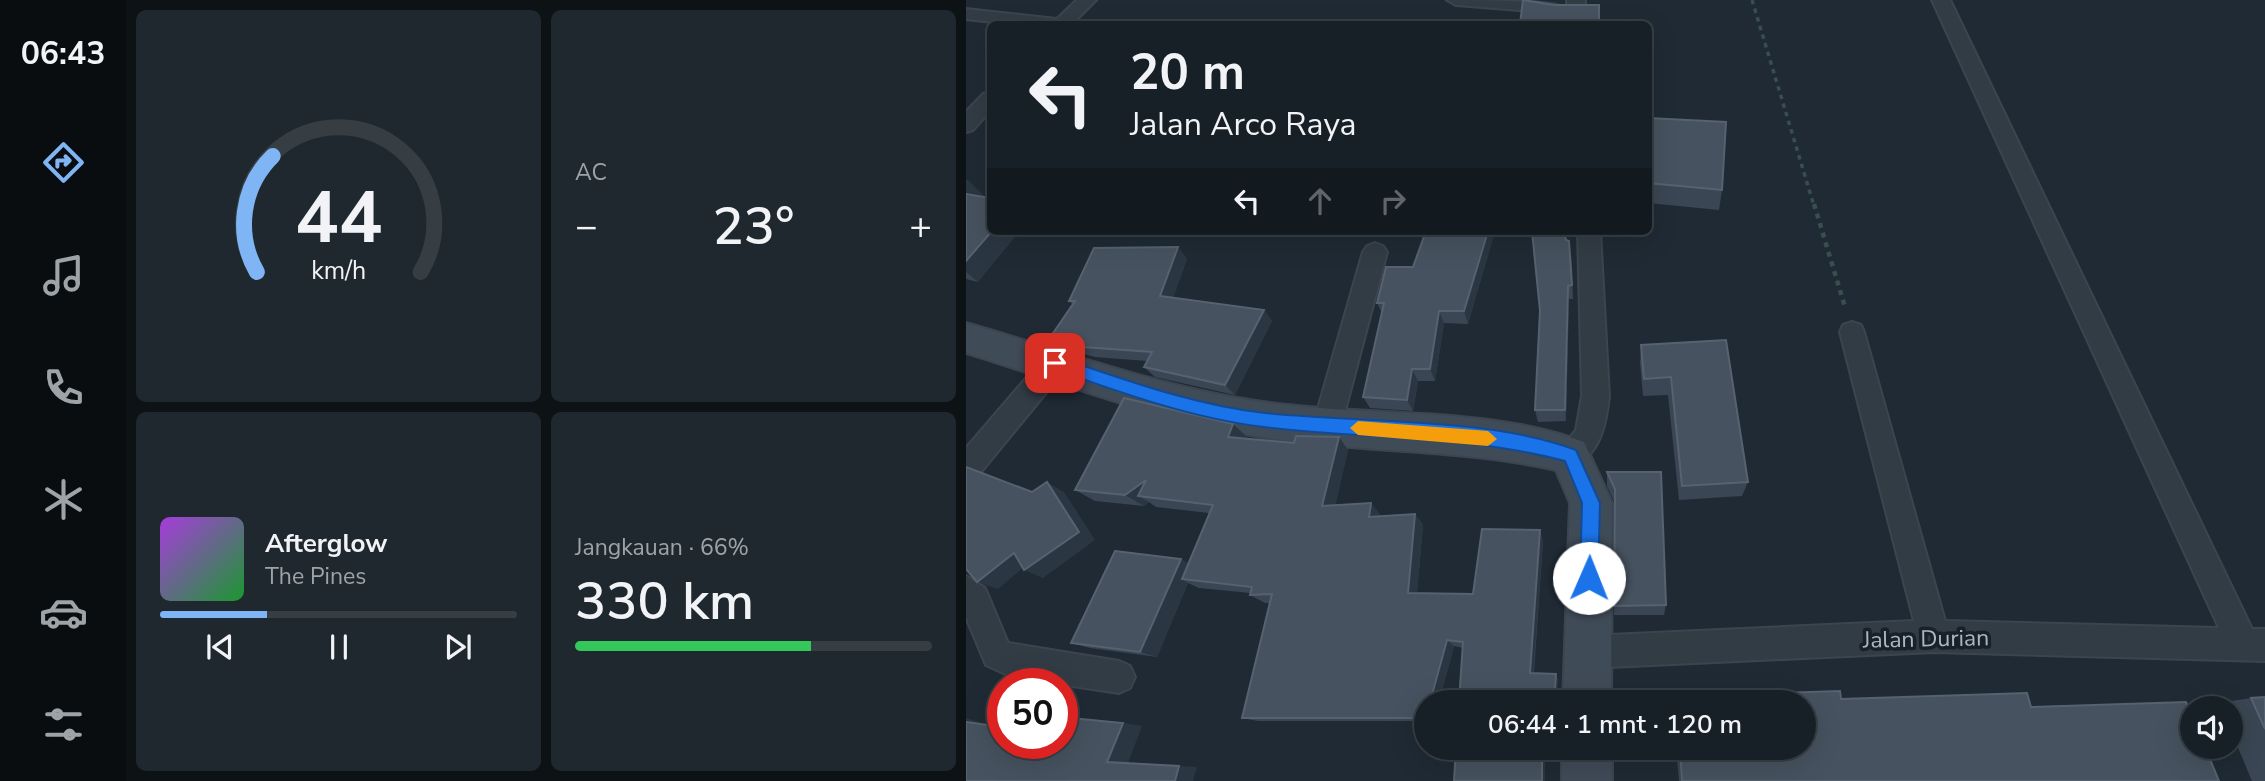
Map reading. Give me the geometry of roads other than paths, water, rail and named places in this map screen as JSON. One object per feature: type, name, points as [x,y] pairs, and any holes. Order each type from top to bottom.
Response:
[{"type":"main road","points":[[966,338],[1055,363],[1160,399],[1262,420],[1462,435],[1524,443],[1570,455],[1591,503],[1587,690]]},
{"type":"main road","points":[[1587,760],[1587,781]]},
{"type":"street","points":[[1065,21],[1087,0]]},
{"type":"street","points":[[1456,0],[1576,11]]},
{"type":"street","points":[[1941,0],[2255,645]]},
{"type":"street","points":[[966,14],[1028,21]]},
{"type":"street","points":[[966,125],[987,102]]},
{"type":"street","points":[[1570,455],[1589,433],[1594,401],[1596,343],[1589,235]]},
{"type":"street","points":[[1327,426],[1375,252]]},
{"type":"street","points":[[1852,332],[1934,636]]},
{"type":"street","points":[[966,469],[1055,363]]},
{"type":"street","points":[[966,591],[974,599],[997,654],[1012,661],[1119,677]]},
{"type":"street","name":"Jalan Durian","points":[[1587,652],[1934,636],[2255,645]]}]
